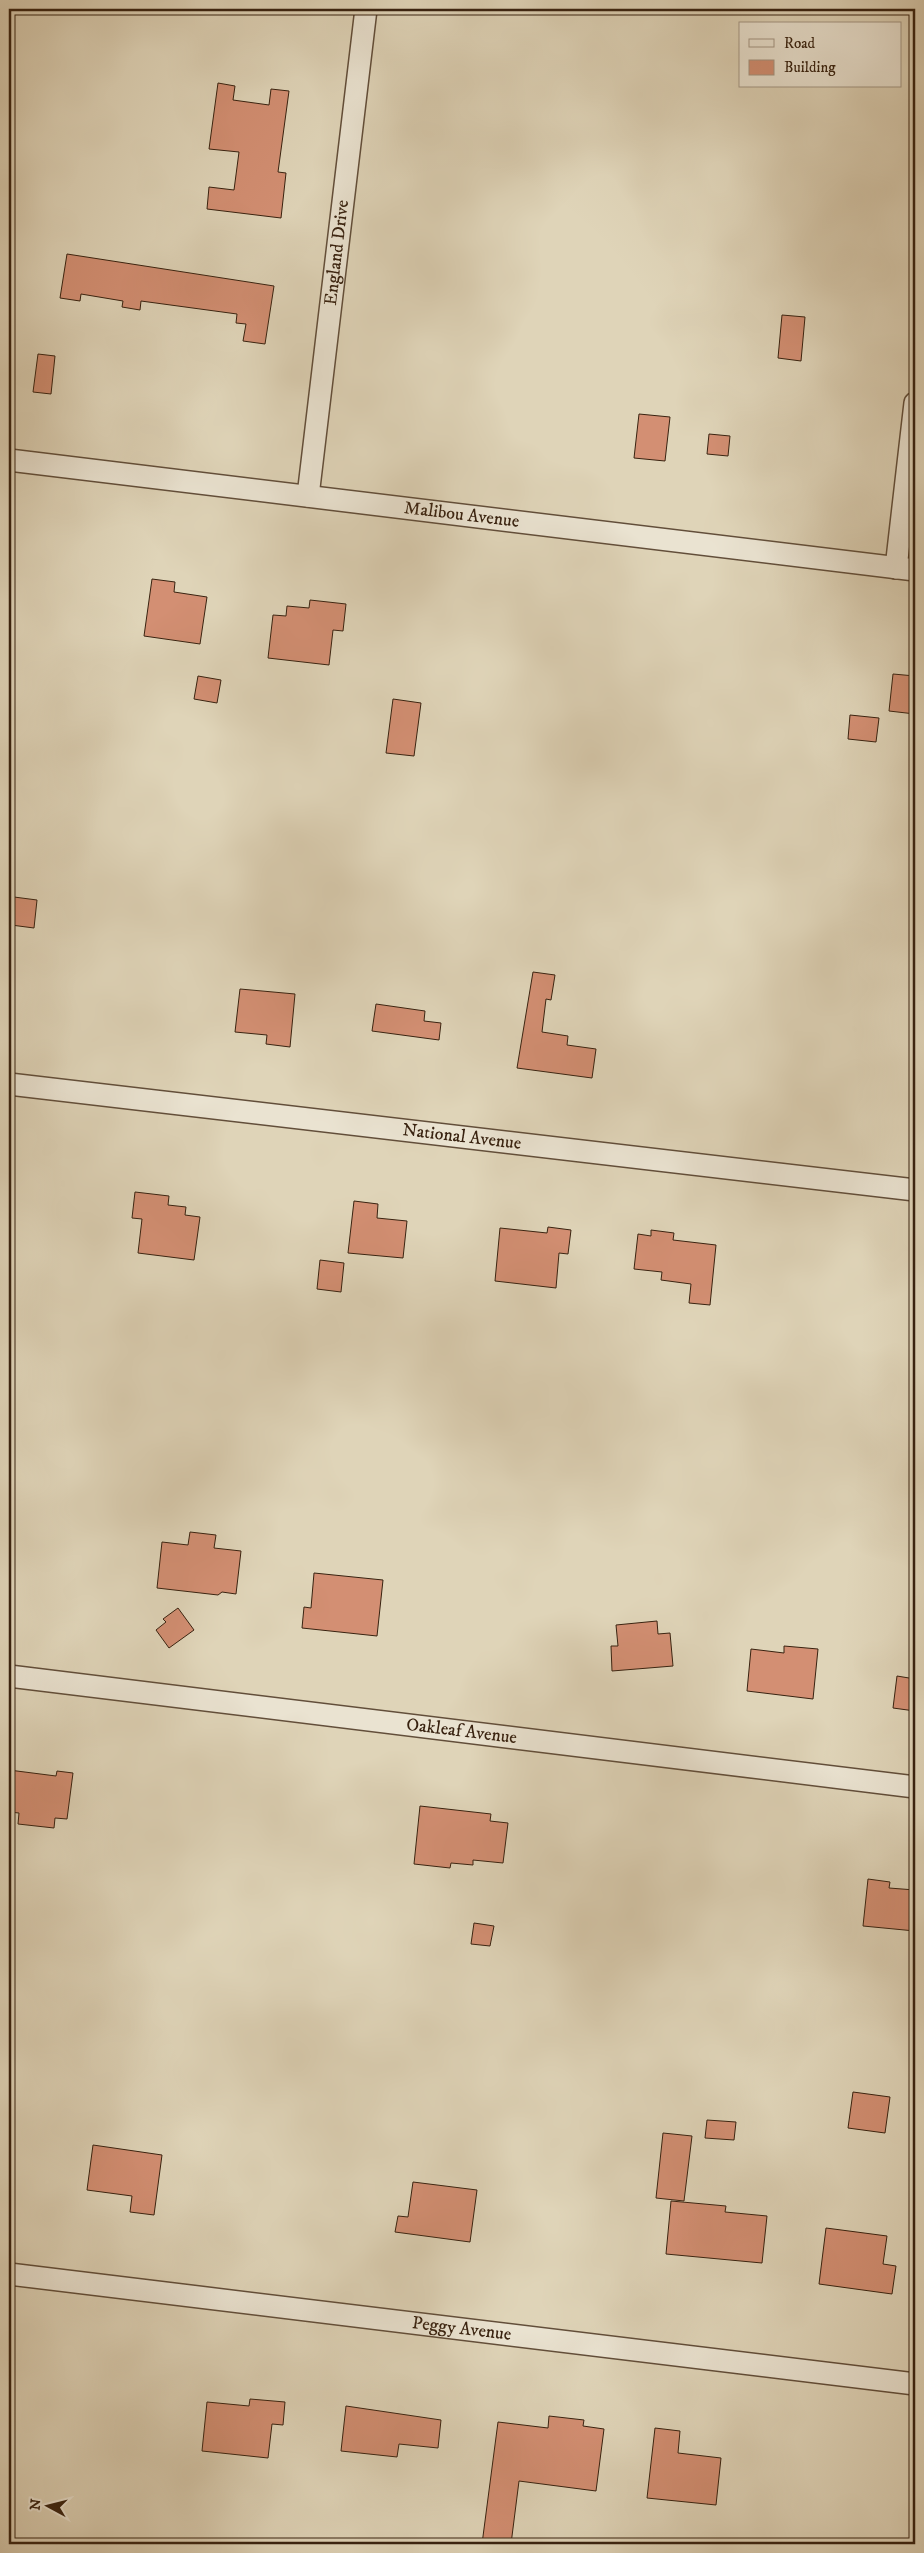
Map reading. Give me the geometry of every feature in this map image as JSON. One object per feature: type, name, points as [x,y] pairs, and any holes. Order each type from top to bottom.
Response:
[{"type":"street","name":"England Drive","points":[[308,496],[366,9]]},
{"type":"street","points":[[905,569],[915,402]]},
{"type":"street","name":"Malibou Avenue","points":[[9,460],[905,569]]},
{"type":"street","name":"National Avenue","points":[[9,1084],[915,1190]]},
{"type":"street","name":"Oakleaf Avenue","points":[[9,1676],[915,1788]]},
{"type":"street","name":"Peggy Avenue","points":[[9,2274],[915,2384]]},
{"type":"building","points":[[218,83],[235,86],[233,100],[269,105],[271,89],[289,91],[278,172],[286,173],[281,218],[207,209],[209,187],[234,190],[239,152],[209,149]]},
{"type":"building","points":[[67,254],[274,286],[265,344],[243,341],[246,324],[236,323],[237,314],[141,301],[140,310],[122,307],[123,301],[81,294],[80,301],[60,298]]},
{"type":"building","points":[[782,315],[805,317],[801,361],[778,358]]},
{"type":"building","points":[[38,354],[55,356],[51,394],[33,392]]},
{"type":"building","points":[[639,414],[670,417],[665,461],[634,458]]},
{"type":"building","points":[[709,434],[730,436],[728,456],[707,454]]},
{"type":"building","points":[[152,579],[175,582],[174,592],[207,597],[200,644],[144,636]]},
{"type":"building","points":[[310,600],[346,604],[343,631],[333,630],[329,665],[268,658],[273,615],[286,616],[287,606],[309,608]]},
{"type":"building","points":[[893,674],[915,676],[915,714],[889,711]]},
{"type":"building","points":[[198,676],[221,680],[217,703],[194,699]]},
{"type":"building","points":[[393,699],[421,703],[414,756],[386,753]]},
{"type":"building","points":[[850,715],[879,718],[876,742],[848,739]]},
{"type":"building","points":[[14,897],[37,900],[34,928],[11,925]]},
{"type":"building","points":[[533,972],[555,975],[551,1000],[546,999],[542,1032],[568,1036],[567,1045],[596,1049],[592,1078],[517,1068]]},
{"type":"building","points":[[240,989],[295,994],[290,1047],[266,1044],[267,1035],[235,1032]]},
{"type":"building","points":[[376,1004],[425,1011],[424,1021],[441,1023],[439,1040],[372,1031]]},
{"type":"building","points":[[135,1192],[169,1196],[168,1205],[186,1207],[185,1215],[200,1217],[194,1260],[138,1253],[142,1219],[132,1218]]},
{"type":"building","points":[[354,1201],[378,1204],[377,1218],[407,1221],[403,1258],[348,1253]]},
{"type":"building","points":[[548,1227],[571,1230],[568,1254],[559,1253],[556,1288],[495,1281],[500,1228],[547,1233]]},
{"type":"building","points":[[651,1230],[674,1233],[673,1240],[716,1245],[710,1305],[689,1303],[691,1284],[661,1280],[662,1272],[634,1269],[638,1234],[651,1236]]},
{"type":"building","points":[[320,1260],[344,1263],[341,1292],[317,1289]]},
{"type":"building","points":[[190,1532],[216,1535],[214,1548],[241,1551],[236,1594],[222,1592],[218,1595],[157,1588],[162,1542],[188,1545]]},
{"type":"building","points":[[314,1573],[383,1580],[377,1636],[302,1628],[304,1607],[311,1608]]},
{"type":"building","points":[[178,1608],[194,1630],[169,1648],[156,1630],[166,1622],[163,1619]]},
{"type":"building","points":[[657,1621],[658,1634],[670,1633],[673,1666],[612,1671],[611,1646],[618,1646],[616,1625]]},
{"type":"building","points":[[784,1646],[818,1649],[813,1699],[747,1691],[751,1649],[784,1653]]},
{"type":"building","points":[[897,1676],[915,1679],[915,1711],[893,1708]]},
{"type":"building","points":[[9,1770],[56,1776],[57,1771],[73,1773],[67,1819],[55,1818],[54,1828],[18,1824],[19,1813],[9,1812]]},
{"type":"building","points":[[420,1806],[491,1814],[490,1821],[508,1823],[503,1863],[473,1860],[473,1865],[451,1863],[450,1868],[414,1864]]},
{"type":"building","points":[[868,1879],[890,1882],[889,1888],[915,1890],[915,1931],[863,1926]]},
{"type":"building","points":[[474,1923],[494,1926],[490,1946],[471,1944]]},
{"type":"building","points":[[853,2092],[890,2097],[885,2133],[848,2128]]},
{"type":"building","points":[[707,2120],[736,2122],[734,2140],[705,2138]]},
{"type":"building","points":[[663,2133],[692,2136],[684,2201],[656,2198]]},
{"type":"building","points":[[93,2145],[162,2155],[154,2215],[130,2212],[132,2196],[87,2190]]},
{"type":"building","points":[[413,2182],[477,2190],[470,2242],[395,2232],[398,2216],[408,2217]]},
{"type":"building","points":[[671,2201],[726,2206],[725,2212],[767,2216],[762,2263],[666,2254]]},
{"type":"building","points":[[826,2228],[887,2236],[883,2264],[896,2266],[892,2294],[819,2284]]},
{"type":"building","points":[[250,2399],[285,2402],[283,2425],[272,2424],[268,2458],[202,2451],[207,2402],[249,2406]]},
{"type":"building","points":[[346,2406],[441,2420],[438,2448],[399,2444],[397,2457],[341,2451]]},
{"type":"building","points":[[549,2416],[584,2420],[583,2426],[604,2429],[596,2491],[519,2481],[511,2544],[482,2544],[498,2422],[548,2428]]},
{"type":"building","points":[[655,2428],[680,2431],[678,2453],[721,2458],[716,2505],[647,2498]]}]
